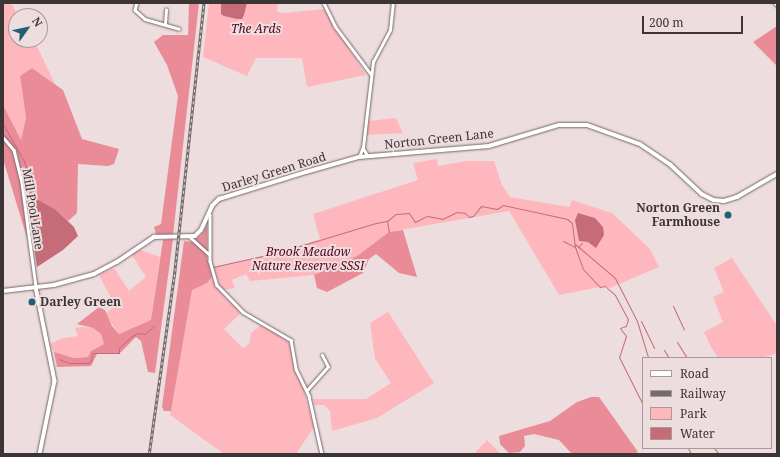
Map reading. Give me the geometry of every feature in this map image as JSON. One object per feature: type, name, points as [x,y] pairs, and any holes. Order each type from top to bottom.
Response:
[{"type":"street","points":[[137,3],[135,10],[145,19],[179,29]]},
{"type":"street","points":[[324,3],[342,37],[371,75]]},
{"type":"street","points":[[359,157],[363,147],[373,62],[390,30],[393,3]]},
{"type":"street","points":[[165,24],[166,10]]},
{"type":"street","name":"Norton Green Lane","points":[[359,157],[489,146],[559,125],[575,124],[601,129],[640,144],[670,164],[702,194],[714,200],[724,201],[737,197],[777,174]]},
{"type":"street","name":"Mill Pool Lane","points":[[3,138],[14,150],[22,183],[36,287]]},
{"type":"street","points":[[363,147],[368,156]]},
{"type":"street","name":"Darley Green Road","points":[[190,237],[201,230],[210,215],[212,206],[219,199],[359,157]]},
{"type":"street","points":[[210,215],[209,254],[212,270],[221,291],[244,312],[291,340],[296,368],[307,390],[322,454]]},
{"type":"street","points":[[3,291],[36,287],[94,274],[154,237],[190,237],[209,254]]},
{"type":"street","points":[[36,287],[55,381],[40,454]]},
{"type":"street","points":[[307,390],[328,367],[322,355]]},
{"type":"green space","points":[[3,3],[11,3],[14,8],[8,8],[8,48],[38,48],[55,84],[32,68],[20,76],[26,118],[21,141],[3,105]]},
{"type":"green space","name":"The Ards","points":[[209,3],[278,3],[277,12],[285,13],[324,9],[366,75],[307,87],[302,58],[256,58],[247,76],[203,57]]},
{"type":"green space","points":[[396,118],[403,133],[366,135],[368,121]]},
{"type":"green space","name":"Brook Meadow Nature Reserve SSSI","points":[[437,159],[438,166],[467,161],[494,161],[502,185],[510,197],[569,207],[572,200],[612,213],[650,249],[659,267],[610,288],[605,286],[559,295],[509,211],[389,232],[357,256],[314,275],[250,281],[246,274],[232,280],[235,288],[222,290],[213,267],[280,252],[320,239],[313,214],[418,180],[413,163]]},
{"type":"green space","points":[[138,249],[160,257],[151,320],[119,334],[105,314],[115,306],[99,275],[114,268],[129,291],[146,277],[132,255]]},
{"type":"green space","points":[[732,258],[777,326],[777,353],[765,357],[717,357],[704,332],[723,322],[713,297],[724,292],[714,268]]},
{"type":"green space","points":[[212,277],[222,294],[241,313],[224,329],[243,348],[249,344],[251,333],[262,324],[286,339],[291,347],[314,427],[296,454],[224,454],[170,415],[192,289],[207,283]]},
{"type":"green space","points":[[388,312],[434,383],[377,418],[332,431],[330,411],[324,405],[314,405],[313,399],[366,399],[391,383],[375,359],[370,323]]},
{"type":"green space","points":[[75,328],[93,328],[101,334],[104,344],[88,357],[74,358],[54,352],[50,344],[63,338],[78,336]]},
{"type":"green space","points":[[487,440],[501,454],[474,454]]},
{"type":"shaded area","points":[[189,3],[199,3],[173,235],[156,234],[154,227],[161,224],[178,96],[167,65],[154,42],[163,35],[188,35]]},
{"type":"shaded area","points":[[777,26],[777,66],[753,42]]},
{"type":"shaded area","points":[[32,68],[63,90],[82,139],[119,149],[114,164],[108,166],[78,164],[77,213],[68,221],[55,209],[33,197],[27,201],[17,152],[3,135],[3,105],[21,140],[26,118],[20,76]]},
{"type":"shaded area","points":[[3,140],[12,151],[21,183],[27,238],[3,159]]},
{"type":"shaded area","points":[[207,225],[207,257],[212,277],[207,283],[192,290],[171,411],[164,411],[162,407],[184,241],[192,242],[201,235]]},
{"type":"shaded area","points":[[403,230],[417,277],[399,273],[376,254],[369,259],[363,273],[327,292],[317,288],[314,275],[357,256],[389,232]]},
{"type":"shaded area","points":[[173,239],[155,373],[148,372],[141,341],[136,337],[120,353],[97,354],[91,366],[57,367],[54,352],[74,358],[88,357],[91,351],[104,344],[101,334],[93,328],[77,324],[99,307],[105,310],[112,326],[119,334],[151,320],[163,240]]},
{"type":"shaded area","points":[[591,397],[599,397],[638,452],[633,454],[572,454],[559,440],[534,434],[524,436],[525,446],[520,452],[509,453],[500,444],[499,436],[550,421],[577,402]]},
{"type":"water","points":[[221,3],[247,3],[242,19],[224,16],[221,14]]},
{"type":"water","points":[[33,197],[55,209],[74,227],[78,236],[63,250],[37,267],[27,201]]},
{"type":"water","points":[[578,213],[595,218],[603,227],[604,235],[596,248],[588,242],[579,241],[575,220]]},
{"type":"waterway","points":[[3,124],[24,161],[32,188],[31,198]]},
{"type":"waterway","points":[[387,221],[396,214],[409,213],[415,222],[427,216],[442,219],[457,212],[465,213],[469,217],[473,216],[481,206],[497,209],[503,205],[567,219],[572,223],[575,247],[583,269],[600,287],[605,286],[615,295],[628,319],[626,326],[620,328],[626,336],[619,357],[642,403]]},
{"type":"waterway","points":[[213,267],[280,252],[376,223],[387,221],[389,232]]},
{"type":"waterway","points":[[563,241],[575,247]]},
{"type":"waterway","points":[[578,247],[582,243]]},
{"type":"waterway","points":[[575,244],[615,278],[637,321],[648,357]]},
{"type":"waterway","points":[[673,306],[684,330]]},
{"type":"waterway","points":[[641,321],[654,348]]},
{"type":"waterway","points":[[59,359],[69,363],[88,363],[91,361],[92,353],[119,353],[119,348],[131,337],[137,333],[145,334],[154,326]]},
{"type":"waterway","points":[[677,342],[686,357]]},
{"type":"waterway","points":[[664,350],[668,357]]},
{"type":"waterway","points":[[688,449],[691,454]]},
{"type":"waterway","points":[[715,449],[719,454]]},
{"type":"railway","points":[[149,454],[174,277],[204,3]]},
{"type":"place","name":"Norton Green Farmhouse","points":[[728,215]]},
{"type":"place","name":"Darley Green","points":[[32,302]]}]
